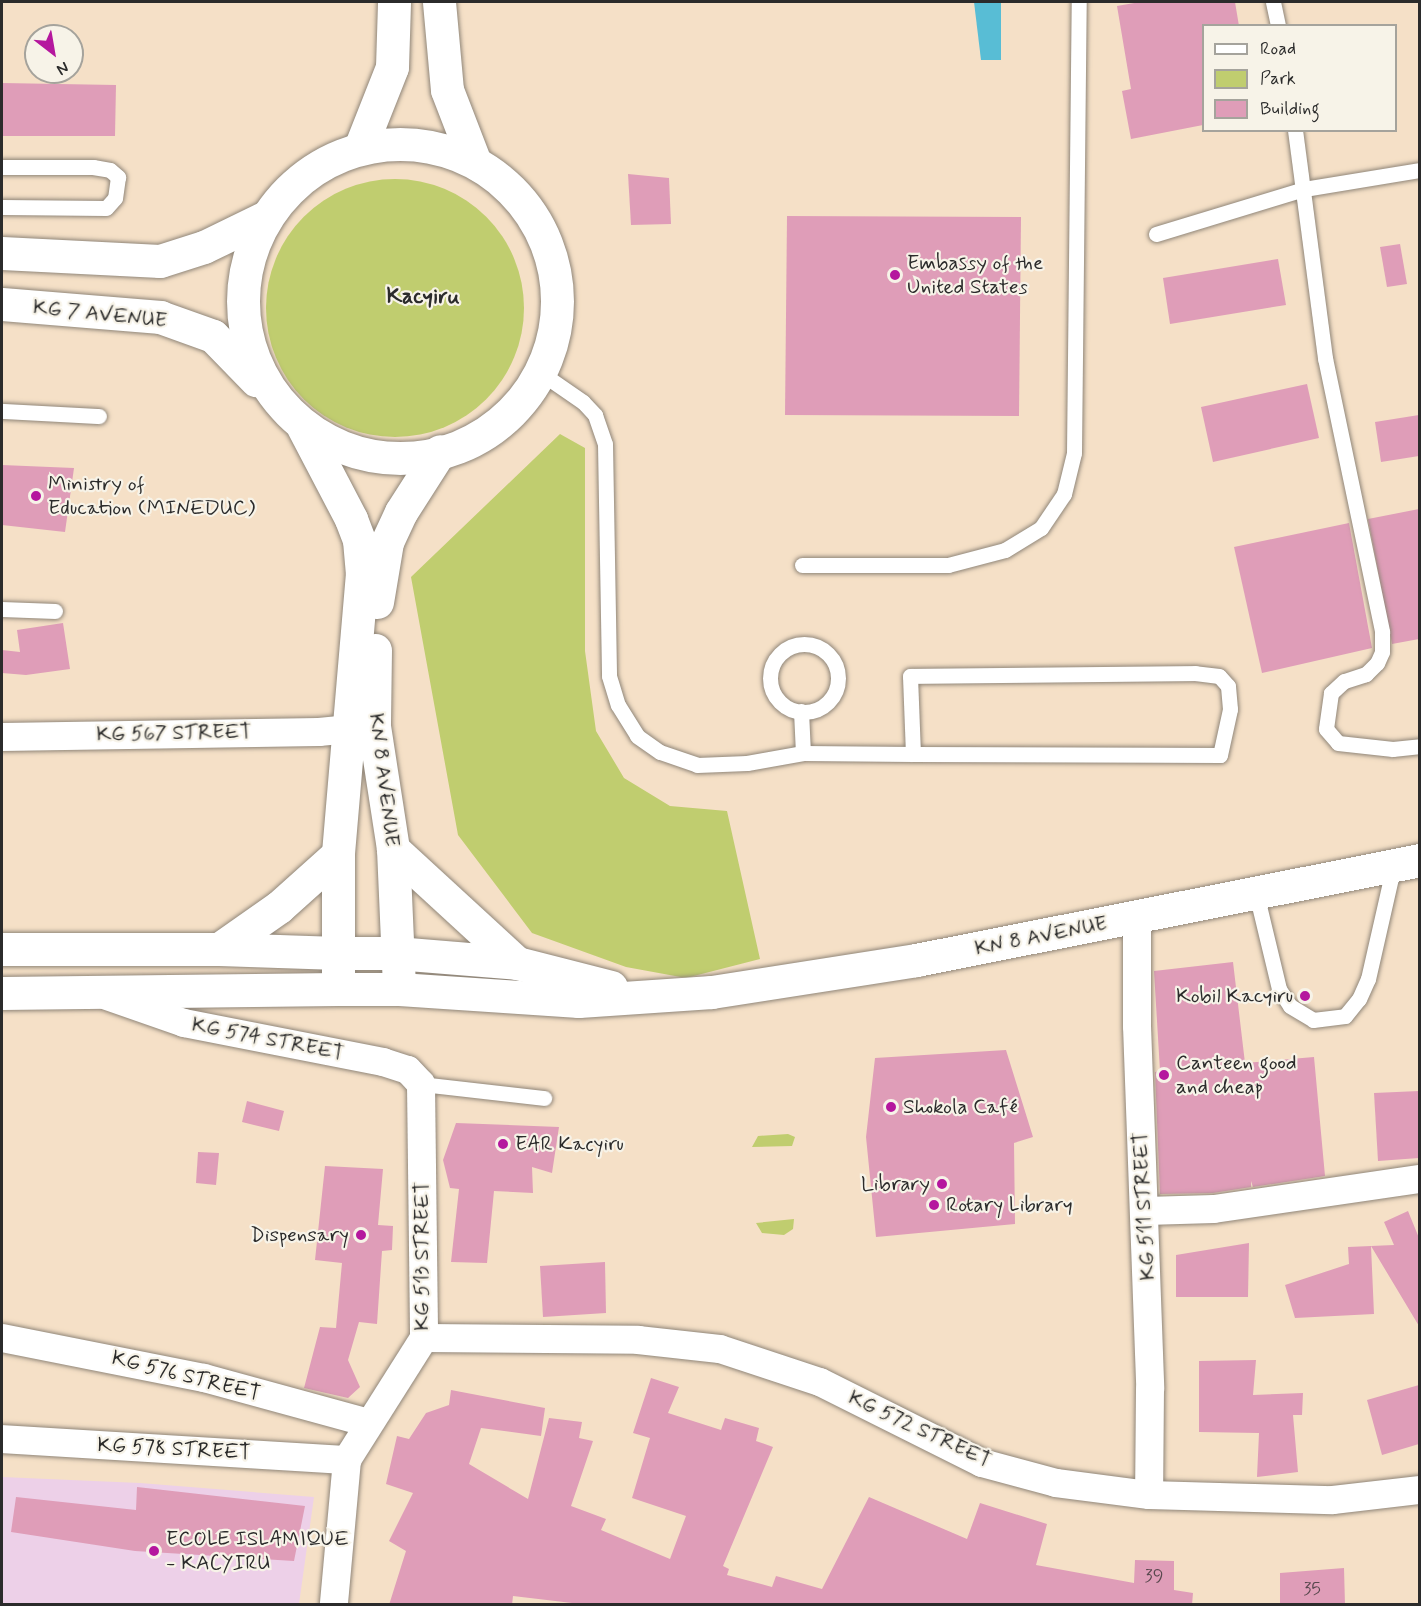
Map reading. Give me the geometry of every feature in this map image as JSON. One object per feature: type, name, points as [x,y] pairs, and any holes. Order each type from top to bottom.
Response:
[{"type":"main road","points":[[360,148],[392,67],[394,2]]},
{"type":"main road","points":[[439,2],[447,90],[474,160]]},
{"type":"main road","points":[[277,401],[247,343],[239,307],[242,279],[266,217],[292,186],[315,169],[360,148],[418,144],[474,160],[507,184],[527,207],[551,252],[559,292],[555,333],[542,373],[508,416],[463,446],[409,459],[353,452],[303,427]]},
{"type":"main road","points":[[2,253],[160,261],[204,247],[266,217]]},
{"type":"main road","name":"KG 7 AVENUE","points":[[2,304],[160,317],[213,336],[303,427]]},
{"type":"main road","points":[[303,427],[359,540],[361,728],[338,854],[338,989]]},
{"type":"main road","name":"KN 8 AVENUE","points":[[440,451],[401,512],[387,542],[361,728],[393,849],[399,989],[579,1001],[660,997],[816,977],[1137,918],[1407,862]]},
{"type":"main road","points":[[393,849],[517,963]]},
{"type":"main road","points":[[219,949],[279,907],[338,854]]},
{"type":"main road","points":[[2,949],[219,949],[396,953]]},
{"type":"main road","name":"KN 8 AVENUE","points":[[396,953],[517,963],[660,997]]},
{"type":"main road","name":"KG 574 STREET","points":[[2,993],[399,989]]},
{"type":"street","name":"KG 567 STREET","points":[[2,737],[361,728]]},
{"type":"street","name":"KG 511 STREET","points":[[1137,918],[1137,1037],[1146,1211],[1149,1495]]},
{"type":"street","name":"KG 574 STREET","points":[[94,991],[184,1023],[408,1070],[422,1093]]},
{"type":"street","name":"KG 513 STREET","points":[[334,1605],[347,1460],[368,1423],[424,1338],[422,1093]]},
{"type":"street","points":[[1146,1211],[1226,1208],[1419,1179]]},
{"type":"street","name":"KG 576 STREET","points":[[2,1338],[105,1355],[204,1378],[368,1423]]},
{"type":"street","name":"KG 572 STREET","points":[[424,1338],[638,1340],[720,1349],[820,1382],[982,1463],[1056,1483],[1149,1495],[1333,1500],[1419,1490]]},
{"type":"street","name":"KG 578 STREET","points":[[2,1439],[347,1460]]},
{"type":"lane","points":[[802,565],[948,565],[1005,550],[1041,528],[1064,494],[1074,453],[1079,2]]},
{"type":"lane","points":[[1273,2],[1278,24]]},
{"type":"lane","points":[[1295,132],[1325,358],[1382,632],[1382,652],[1377,663],[1366,674],[1344,681],[1331,693],[1326,729],[1338,743],[1393,749],[1419,746]]},
{"type":"lane","points":[[2,167],[93,167],[110,170],[118,177],[115,198],[106,208],[2,207]]},
{"type":"lane","points":[[1156,234],[1304,189],[1419,170]]},
{"type":"lane","points":[[542,373],[583,402],[595,416],[605,444],[609,676],[618,705],[637,736],[660,752],[697,765],[747,763],[803,753],[913,754],[1220,755],[1230,709],[1227,686],[1219,676],[1196,674],[910,676],[913,754]]},
{"type":"lane","points":[[2,411],[99,416]]},
{"type":"lane","points":[[2,609],[56,611]]},
{"type":"lane","points":[[807,644],[818,647],[834,662],[837,684],[826,703],[801,711],[776,699],[770,678],[777,657],[786,649],[807,644]]},
{"type":"lane","points":[[801,711],[803,753]]},
{"type":"lane","points":[[1256,893],[1279,989],[1290,1006],[1314,1020],[1345,1016],[1359,999],[1368,979],[1407,862]]},
{"type":"lane","points":[[422,1093],[544,1098]]},
{"type":"shaded area","name":"ECOLE ISLAMIQUE - KACYIRU","points":[[2,1477],[140,1483],[314,1497],[299,1604],[2,1604]]},
{"type":"green space","points":[[395,179],[420,182],[456,194],[477,208],[495,226],[514,259],[521,283],[524,308],[521,333],[509,369],[495,390],[477,408],[444,427],[420,434],[395,437],[370,434],[334,422],[313,408],[295,390],[276,357],[269,333],[266,308],[269,283],[281,247],[295,226],[313,208],[346,189],[370,182]]},
{"type":"green space","points":[[560,434],[585,448],[585,651],[596,731],[624,778],[670,806],[727,811],[760,959],[686,978],[626,967],[532,933],[458,835],[411,577]]},
{"type":"green space","points":[[788,1134],[795,1137],[792,1146],[752,1147],[758,1136]]},
{"type":"green space","points":[[794,1219],[793,1229],[784,1235],[762,1233],[756,1223]]},
{"type":"water","points":[[974,2],[1001,2],[1001,60],[981,60]]},
{"type":"building","points":[[1140,2],[1235,2],[1239,24],[1202,24],[1202,125],[1131,139],[1122,91],[1131,89],[1117,6]]},
{"type":"building","points":[[2,83],[116,85],[115,136],[2,136]]},
{"type":"building","points":[[628,174],[669,178],[671,224],[631,225]]},
{"type":"building","points":[[787,216],[1021,217],[1019,416],[785,415]]},
{"type":"building","points":[[1400,244],[1407,284],[1387,287],[1380,247]]},
{"type":"building","points":[[1278,259],[1286,305],[1170,324],[1163,278]]},
{"type":"building","points":[[1307,384],[1319,438],[1213,462],[1201,407]]},
{"type":"building","points":[[1419,415],[1419,456],[1381,462],[1375,422]]},
{"type":"building","name":"Ministry of Education (MINEDUC)","points":[[2,465],[74,468],[65,532],[2,525]]},
{"type":"building","points":[[1419,509],[1419,639],[1392,644],[1368,519]]},
{"type":"building","points":[[1349,523],[1372,648],[1262,673],[1234,547]]},
{"type":"building","points":[[63,623],[70,669],[26,675],[2,673],[2,650],[20,652],[17,630]]},
{"type":"building","points":[[1233,962],[1245,1063],[1314,1057],[1325,1176],[1253,1187],[1251,1181],[1251,1187],[1213,1193],[1160,1194],[1155,1072],[1160,1071],[1154,971]]},
{"type":"building","name":"Library","points":[[1006,1050],[1033,1137],[1014,1143],[1015,1224],[876,1237],[866,1137],[875,1058]]},
{"type":"building","points":[[1419,1091],[1419,1158],[1378,1161],[1374,1093]]},
{"type":"building","points":[[247,1101],[284,1111],[279,1131],[242,1122]]},
{"type":"building","name":"EAR Kacyiru","points":[[456,1123],[559,1127],[552,1173],[532,1167],[533,1193],[494,1191],[487,1263],[451,1262],[459,1189],[450,1188],[443,1160]]},
{"type":"building","points":[[198,1152],[219,1153],[216,1185],[196,1183]]},
{"type":"building","points":[[325,1166],[383,1169],[378,1225],[393,1226],[392,1250],[382,1251],[377,1324],[359,1322],[348,1360],[360,1387],[348,1398],[304,1388],[320,1327],[336,1328],[342,1263],[315,1260]]},
{"type":"building","points":[[1408,1211],[1419,1238],[1419,1326],[1371,1246],[1394,1245],[1384,1222]]},
{"type":"building","points":[[1249,1243],[1248,1297],[1176,1297],[1176,1255]]},
{"type":"building","points":[[1371,1246],[1374,1314],[1295,1318],[1285,1285],[1349,1264],[1348,1247]]},
{"type":"building","points":[[605,1262],[606,1313],[543,1317],[540,1266]]},
{"type":"building","points":[[1256,1360],[1253,1395],[1303,1393],[1302,1415],[1293,1415],[1298,1472],[1257,1477],[1259,1433],[1199,1432],[1199,1361]]},
{"type":"building","points":[[651,1378],[679,1387],[668,1413],[721,1430],[725,1418],[759,1428],[756,1441],[773,1447],[723,1566],[729,1569],[727,1575],[772,1587],[776,1576],[822,1589],[869,1497],[967,1539],[980,1503],[1047,1524],[1036,1565],[1134,1583],[1135,1560],[1174,1561],[1174,1590],[1193,1593],[1192,1605],[589,1605],[513,1596],[512,1605],[389,1605],[406,1551],[389,1541],[413,1493],[386,1484],[397,1436],[409,1439],[426,1413],[449,1405],[451,1390],[545,1408],[541,1436],[481,1428],[469,1464],[528,1499],[549,1418],[582,1422],[579,1438],[593,1441],[571,1506],[606,1519],[601,1530],[670,1559],[686,1516],[632,1498],[650,1438],[633,1433]]},
{"type":"building","points":[[1419,1385],[1419,1444],[1382,1455],[1367,1400]]},
{"type":"building","points":[[137,1487],[305,1506],[294,1561],[135,1551],[11,1532],[16,1497],[136,1510]]},
{"type":"building","points":[[1344,1568],[1345,1605],[1280,1605],[1280,1573]]},
{"type":"place","name":"Embassy of the United States","points":[[895,275]]},
{"type":"place","name":"Ministry of Education (MINEDUC)","points":[[36,496]]},
{"type":"place","name":"Kobil Kacyiru","points":[[1305,996]]},
{"type":"place","name":"Canteen good and cheap","points":[[1164,1075]]},
{"type":"place","name":"Shokola Café","points":[[891,1107]]},
{"type":"place","name":"EAR Kacyiru","points":[[503,1144]]},
{"type":"place","name":"Library","points":[[942,1184]]},
{"type":"place","name":"Rotary Library","points":[[934,1205]]},
{"type":"place","name":"Dispensary","points":[[361,1235]]},
{"type":"place","name":"ECOLE ISLAMIQUE - KACYIRU","points":[[154,1551]]},
{"type":"district","name":"Kacyiru","points":[[423,298]]}]
